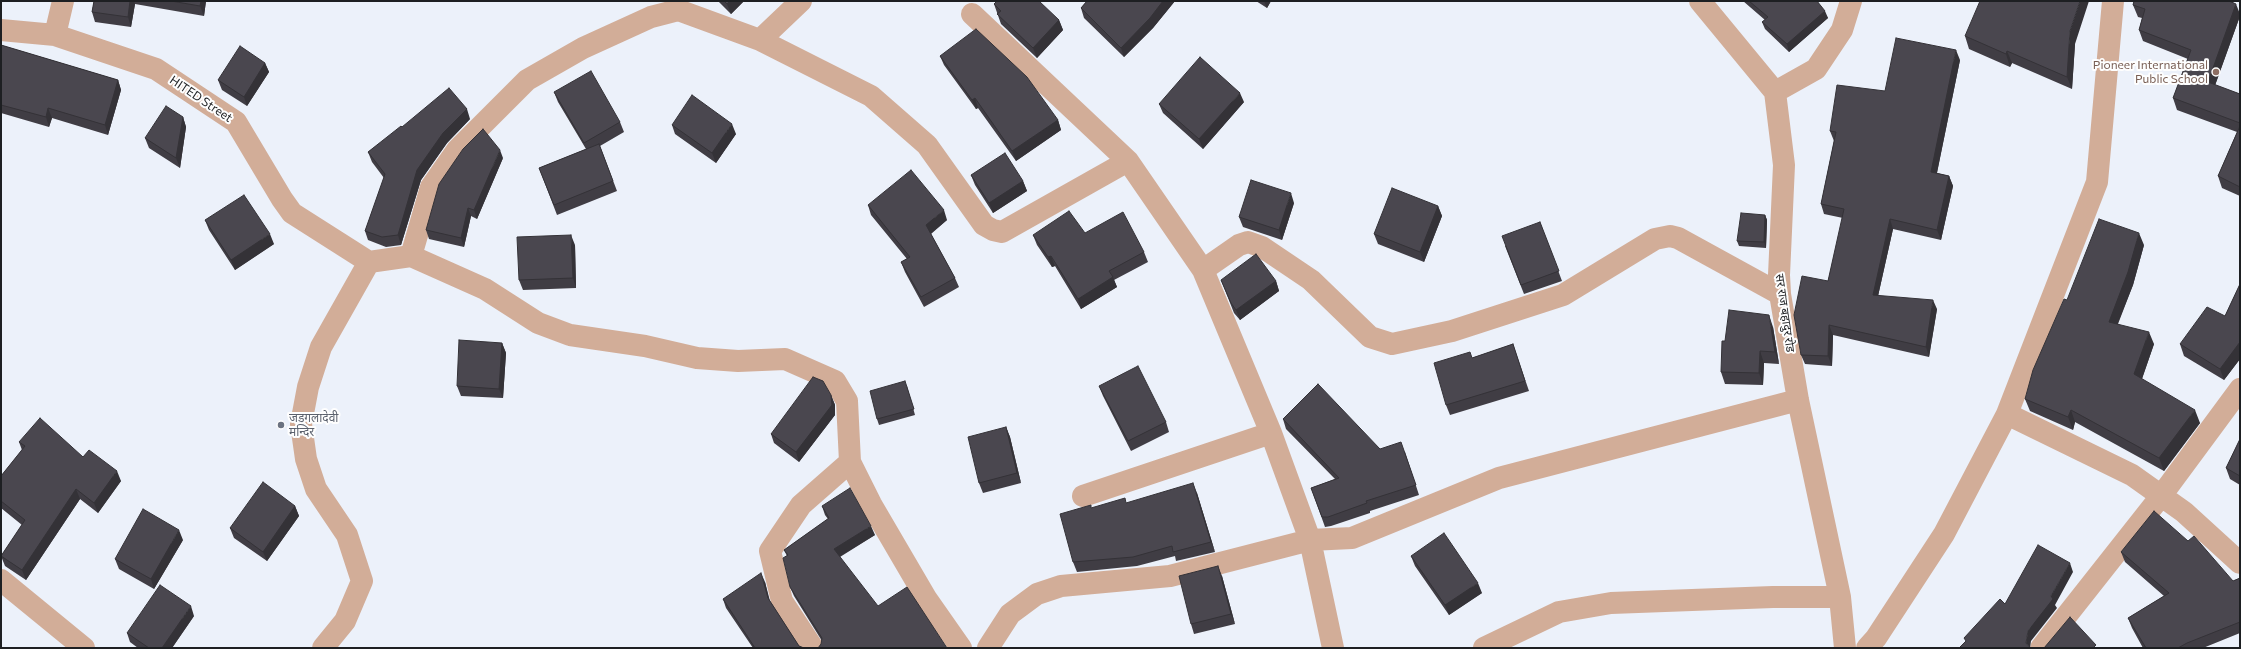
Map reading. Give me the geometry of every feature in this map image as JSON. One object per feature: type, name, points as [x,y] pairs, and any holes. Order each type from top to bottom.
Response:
[{"type":"street","points":[[55,35],[63,1]]},
{"type":"street","points":[[760,40],[801,1]]},
{"type":"street","points":[[1700,1],[1776,92],[1816,69],[1842,30],[1851,1]]},
{"type":"street","points":[[1867,648],[1876,638],[1944,534],[2007,414],[2097,182],[2113,1]]},
{"type":"street","points":[[411,256],[431,187],[457,150],[527,80],[590,44],[651,17],[678,10],[760,40],[871,96],[927,145],[984,226],[993,230],[1002,232],[1128,161]]},
{"type":"street","points":[[972,14],[1128,161],[1203,270],[1271,433],[1310,540],[1333,648]]},
{"type":"street","name":"HITED Street","points":[[1,30],[55,35],[156,69],[236,122],[244,132],[282,199],[292,213],[369,262]]},
{"type":"street","name":"सर राज बहादुर रोड","points":[[1776,92],[1784,165],[1779,275],[1780,294],[1798,400],[1840,597],[1845,648]]},
{"type":"street","points":[[1203,270],[1239,245],[1248,242],[1262,247],[1311,280],[1370,337],[1392,344],[1452,331],[1564,295],[1655,239],[1670,236],[1678,238],[1780,294]]},
{"type":"street","points":[[323,648],[345,621],[362,581],[347,535],[316,489],[306,459],[301,424],[308,387],[321,347],[369,262],[411,256],[485,289],[538,323],[570,335],[644,346],[697,358],[738,361],[785,359],[836,381],[847,401],[850,462],[871,504],[926,598],[961,648]]},
{"type":"street","points":[[2041,648],[2161,496],[2240,389]]},
{"type":"street","points":[[988,648],[1010,614],[1037,594],[1061,586],[1170,576],[1310,540],[1352,538],[1498,478],[1798,400]]},
{"type":"street","points":[[2007,414],[2132,475],[2184,512],[2240,563]]},
{"type":"street","points":[[1083,496],[1271,433]]},
{"type":"street","points":[[813,648],[782,601],[770,551],[801,505],[850,462]]},
{"type":"street","points":[[1,580],[84,648]]},
{"type":"street","points":[[1484,648],[1559,612],[1611,603],[1773,597],[1840,597]]},
{"type":"building","points":[[94,1],[130,1],[128,17],[92,12]]},
{"type":"building","points":[[171,1],[201,1],[200,6]]},
{"type":"building","points":[[997,1],[1039,1],[1059,20],[1033,48],[997,14],[1001,11],[994,4]]},
{"type":"building","points":[[1087,1],[1163,1],[1150,18],[1121,48],[1081,8]]},
{"type":"building","points":[[1749,1],[1817,1],[1825,11],[1787,44],[1762,22],[1768,17]]},
{"type":"building","points":[[1980,1],[2080,1],[2070,31],[2067,77],[2007,51],[2006,54],[1965,36]]},
{"type":"building","points":[[2134,1],[2229,1],[2236,4],[2208,82],[2240,94],[2240,123],[2173,98],[2191,50],[2139,30],[2145,9],[2133,5]]},
{"type":"building","points":[[976,29],[1027,77],[1058,120],[1012,151],[975,98],[972,100],[940,56]]},
{"type":"building","points":[[1896,38],[1956,50],[1931,172],[1949,176],[1937,230],[1890,219],[1873,295],[1933,300],[1926,347],[1829,325],[1828,356],[1801,355],[1794,315],[1802,276],[1828,281],[1844,209],[1821,204],[1836,132],[1830,131],[1837,85],[1885,91]]},
{"type":"building","points":[[1,45],[118,80],[105,125],[48,108],[46,117],[1,105]]},
{"type":"building","points":[[240,46],[265,63],[244,97],[218,80]]},
{"type":"building","points":[[1200,57],[1240,93],[1199,139],[1159,104]]},
{"type":"building","points":[[591,71],[620,122],[584,143],[554,92]]},
{"type":"building","points":[[449,88],[467,109],[443,133],[417,170],[398,235],[382,237],[365,231],[385,174],[368,152],[401,126],[402,127]]},
{"type":"building","points":[[692,95],[732,124],[712,153],[672,125]]},
{"type":"building","points":[[166,106],[183,117],[176,158],[145,138]]},
{"type":"building","points":[[2240,126],[2240,187],[2218,176]]},
{"type":"building","points":[[483,129],[500,150],[474,210],[468,208],[461,238],[426,230],[439,184],[463,149]]},
{"type":"building","points":[[599,144],[613,181],[554,205],[539,168]]},
{"type":"building","points":[[1005,153],[1023,181],[989,203],[971,175]]},
{"type":"building","points":[[911,170],[944,210],[926,225],[955,278],[921,297],[901,262],[910,257],[868,205]]},
{"type":"building","points":[[1251,180],[1291,193],[1279,230],[1239,217]]},
{"type":"building","points":[[1392,188],[1438,206],[1420,252],[1374,234]]},
{"type":"building","points":[[244,195],[270,234],[231,260],[205,220]]},
{"type":"building","points":[[1069,211],[1085,233],[1123,212],[1144,252],[1109,271],[1113,277],[1078,299],[1051,256],[1048,257],[1033,235]]},
{"type":"building","points":[[1741,213],[1765,215],[1764,242],[1737,241]]},
{"type":"building","points":[[2099,219],[2139,233],[2128,272],[2109,322],[2149,332],[2134,374],[2195,410],[2159,458],[2071,410],[2068,417],[2025,399],[2033,370],[2064,299],[2067,300]]},
{"type":"building","points":[[1540,222],[1559,271],[1521,285],[1502,236]]},
{"type":"building","points":[[571,235],[573,278],[519,280],[517,237]]},
{"type":"building","points":[[1256,254],[1276,281],[1236,310],[1231,303],[1221,280]]},
{"type":"building","points":[[2240,284],[2240,342],[2220,369],[2180,344],[2207,307],[2225,316]]},
{"type":"building","points":[[1729,310],[1769,315],[1775,352],[1760,351],[1759,373],[1721,372],[1722,341],[1725,341]]},
{"type":"building","points":[[459,340],[502,343],[499,389],[457,386]]},
{"type":"building","points":[[1513,344],[1525,381],[1446,405],[1434,363],[1470,352],[1472,358]]},
{"type":"building","points":[[1138,366],[1166,422],[1128,441],[1099,386]]},
{"type":"building","points":[[813,377],[823,381],[831,395],[832,405],[796,452],[771,434]]},
{"type":"building","points":[[905,381],[914,409],[877,419],[870,391]]},
{"type":"building","points":[[1318,384],[1380,449],[1401,442],[1416,485],[1366,501],[1367,503],[1328,517],[1322,517],[1311,488],[1339,478],[1283,419]]},
{"type":"building","points":[[40,418],[83,457],[89,450],[117,471],[94,503],[76,489],[22,570],[1,556],[25,520],[1,501],[1,476],[25,446],[19,442]]},
{"type":"building","points":[[1006,427],[1017,473],[979,483],[968,437]]},
{"type":"building","points":[[2240,439],[2240,476],[2226,468]]},
{"type":"building","points":[[263,482],[295,506],[263,552],[230,528]]},
{"type":"building","points":[[1193,483],[1211,542],[1173,552],[1172,546],[1133,557],[1073,562],[1060,514],[1091,505],[1091,508],[1125,498],[1126,503]]},
{"type":"building","points":[[850,488],[871,526],[834,549],[878,606],[907,587],[947,648],[818,648],[821,644],[822,638],[790,587],[783,558],[788,555],[784,550],[829,518],[822,506]]},
{"type":"building","points":[[143,509],[179,530],[151,579],[115,559]]},
{"type":"building","points":[[2154,511],[2188,541],[2194,536],[2233,581],[2240,578],[2240,622],[2178,648],[2146,648],[2128,618],[2169,593],[2121,552]]},
{"type":"building","points":[[1444,533],[1478,583],[1445,605],[1411,556]]},
{"type":"building","points":[[2038,545],[2070,563],[2051,596],[2053,599],[2028,631],[2026,643],[2030,648],[1959,648],[1966,641],[1964,638],[2000,599],[2005,604]]},
{"type":"building","points":[[1218,566],[1231,614],[1191,624],[1179,576]]},
{"type":"building","points":[[761,573],[768,598],[799,646],[804,648],[755,648],[723,599]]},
{"type":"building","points":[[160,585],[191,606],[162,648],[149,648],[127,633]]},
{"type":"building","points":[[2070,617],[2096,645],[2093,648],[2044,648]]},
{"type":"place","name":"Pioneer International Public School","points":[[2216,72]]},
{"type":"place","name":"जड़्गलादेवी मन्दिर","points":[[281,425]]}]
